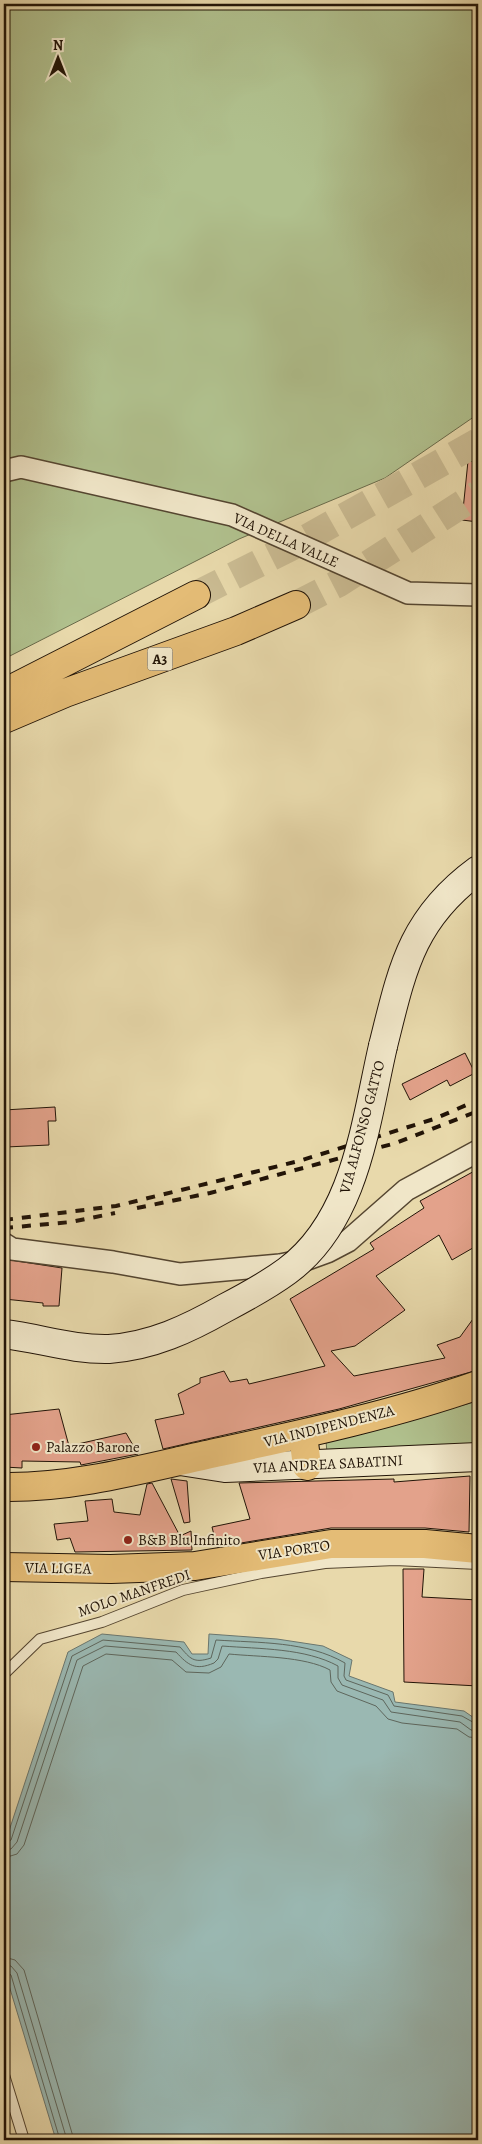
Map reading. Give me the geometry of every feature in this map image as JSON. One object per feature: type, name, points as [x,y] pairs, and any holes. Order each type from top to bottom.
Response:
[{"type":"main road","name":"A3","points":[[10,703],[196,595]]},
{"type":"main road","name":"A3","points":[[10,703],[65,693],[236,631],[296,605]]},
{"type":"main road","name":"VIA ALFONSO GATTO","points":[[4,1334],[77,1348],[107,1349],[135,1346],[160,1340],[192,1326],[287,1271],[315,1245],[342,1202],[354,1166],[405,964],[419,932],[439,904],[478,870]]},
{"type":"main road","name":"VIA INDIPENDENZA","points":[[4,1487],[60,1485],[303,1435],[435,1400],[478,1385]]},
{"type":"main road","points":[[303,1435],[307,1466]]},
{"type":"main road","name":"VIA ANDREA SABATINI","points":[[179,1461],[225,1468],[307,1466],[478,1457]]},
{"type":"main road","name":"VIA PORTO","points":[[111,1569],[195,1566],[331,1544],[425,1544],[478,1549]]},
{"type":"main road","name":"VIA LIGEA","points":[[4,1567],[111,1569]]},
{"type":"street","name":"VIA DELLA VALLE","points":[[4,471],[21,467],[232,515],[408,593],[478,595]]},
{"type":"street","points":[[6,1245],[180,1274],[297,1262],[327,1252],[348,1241],[406,1190],[478,1151]]},
{"type":"lane","name":"MOLO MANFREDI","points":[[4,1674],[40,1640],[102,1622],[183,1590],[261,1573],[325,1563],[387,1560],[478,1564]]},
{"type":"lane","points":[[4,2075],[24,2140]]},
{"type":"green space","points":[[4,4],[474,4],[478,11],[478,414],[385,478],[239,539],[4,659]]},
{"type":"green space","points":[[478,1401],[478,1443],[327,1452],[326,1442]]},
{"type":"water","points":[[102,1634],[184,1642],[192,1654],[208,1654],[209,1634],[277,1639],[323,1646],[352,1660],[349,1676],[393,1692],[395,1702],[464,1711],[477,1720],[478,2140],[56,2140],[4,1969],[4,1846],[68,1652]]},
{"type":"building","points":[[468,461],[478,462],[478,522],[462,520]]},
{"type":"building","points":[[465,1053],[475,1073],[450,1086],[447,1080],[410,1100],[402,1084]]},
{"type":"building","points":[[55,1107],[56,1121],[48,1121],[49,1145],[6,1147],[4,1110]]},
{"type":"building","points":[[478,1169],[478,1245],[452,1260],[439,1235],[376,1276],[405,1310],[355,1346],[331,1351],[354,1376],[445,1358],[437,1345],[460,1337],[478,1312],[478,1370],[339,1409],[163,1449],[155,1420],[184,1414],[178,1394],[200,1383],[200,1378],[224,1371],[230,1382],[247,1379],[249,1384],[325,1366],[290,1299],[374,1249],[370,1243],[424,1208],[420,1201]]},
{"type":"building","points":[[4,1259],[62,1268],[59,1306],[43,1306],[43,1303],[4,1299]]},
{"type":"building","name":"Palazzo Barone","points":[[59,1409],[69,1446],[126,1433],[138,1454],[81,1465],[80,1462],[22,1461],[22,1468],[4,1467],[4,1415]]},
{"type":"building","points":[[470,1476],[469,1532],[425,1528],[331,1528],[217,1547],[212,1527],[250,1519],[239,1483],[394,1479],[394,1482]]},
{"type":"building","points":[[171,1479],[187,1481],[190,1522],[184,1523]]},
{"type":"building","points":[[152,1483],[180,1536],[191,1531],[192,1550],[75,1552],[70,1538],[57,1540],[54,1524],[88,1521],[85,1501],[112,1499],[114,1512],[140,1515],[147,1484]]},
{"type":"building","points":[[403,1569],[424,1569],[422,1597],[478,1600],[478,1686],[404,1682]]},
{"type":"tunnel","points":[[196,595],[289,548],[478,442]]},
{"type":"tunnel","points":[[296,605],[339,583],[478,494]]},
{"type":"railway","points":[[4,1220],[116,1206],[299,1161],[434,1119],[478,1100]]},
{"type":"railway","points":[[137,1208],[210,1193],[396,1143],[478,1111]]},
{"type":"railway","points":[[4,1228],[71,1222],[115,1213]]},
{"type":"place","name":"Palazzo Barone","points":[[36,1447]]},
{"type":"place","name":"B&B Blu Infinito","points":[[128,1540]]}]
